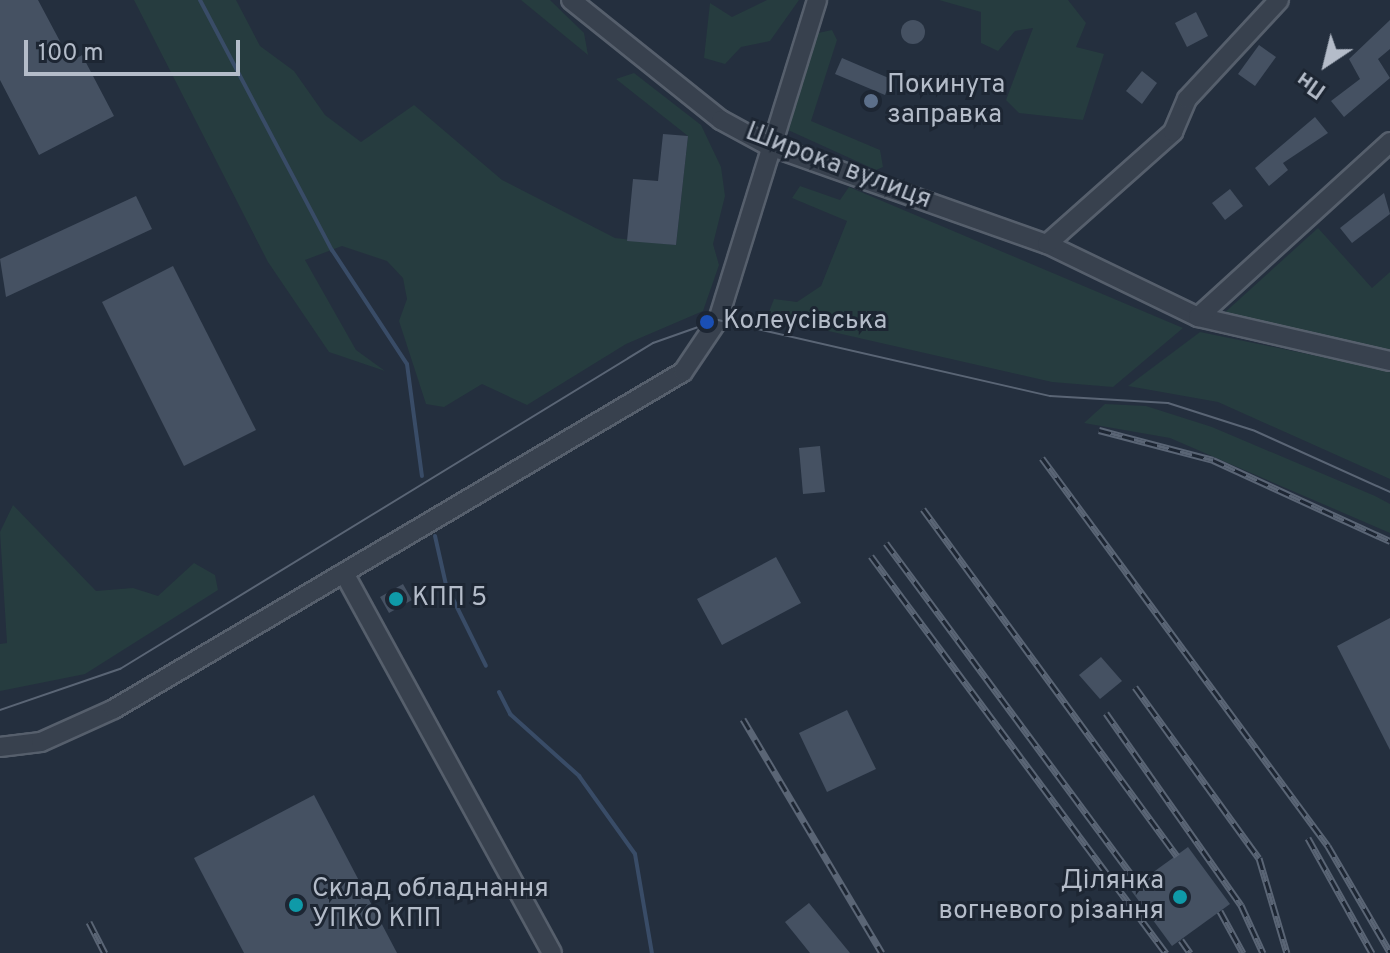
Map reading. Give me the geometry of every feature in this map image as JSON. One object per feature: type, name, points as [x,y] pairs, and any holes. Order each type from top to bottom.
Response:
[{"type":"street","name":"Широка вулиця","points":[[571,0],[709,112],[767,145],[1047,244],[1198,317],[1390,361]]},
{"type":"street","points":[[0,747],[41,742],[114,709],[683,372],[718,320],[767,145],[817,0]]},
{"type":"street","points":[[1047,244],[1173,132],[1187,99],[1279,0]]},
{"type":"street","points":[[1198,317],[1390,142]]},
{"type":"street","points":[[344,573],[552,953]]},
{"type":"green space","points":[[134,0],[236,0],[260,46],[294,71],[325,115],[361,142],[414,105],[502,180],[615,238],[676,245],[688,136],[616,79],[634,73],[701,125],[721,167],[725,196],[713,244],[719,265],[703,311],[626,344],[527,405],[482,384],[444,407],[426,404],[399,321],[407,299],[403,278],[387,261],[342,246],[305,260],[356,350],[385,371],[329,352],[268,262]]},
{"type":"green space","points":[[521,0],[550,0],[584,33],[588,55]]},
{"type":"green space","points":[[767,0],[799,0],[770,41],[741,47],[725,64],[704,58],[710,3],[732,17]]},
{"type":"green space","points":[[939,0],[1068,0],[1086,23],[1076,47],[1104,54],[1083,120],[1019,113],[1006,100],[1033,28],[1015,31],[998,51],[981,43],[981,12]]},
{"type":"green space","points":[[832,30],[837,40],[811,121],[880,150],[883,167],[876,170],[788,130],[818,33]]},
{"type":"green space","points":[[800,186],[840,200],[849,187],[1183,328],[1113,387],[1052,382],[767,317],[774,299],[797,302],[821,286],[847,221],[792,198]]},
{"type":"green space","points":[[1318,228],[1372,288],[1390,272],[1390,352],[1222,315]]},
{"type":"green space","points":[[1200,332],[1390,371],[1390,479],[1218,402],[1128,386]]},
{"type":"green space","points":[[1105,404],[1146,406],[1212,427],[1375,496],[1390,504],[1390,533],[1170,438],[1084,423]]},
{"type":"green space","points":[[13,505],[96,591],[133,588],[158,596],[194,563],[215,575],[218,590],[85,674],[0,691],[0,644],[7,643],[0,532]]},
{"type":"building","points":[[0,0],[38,0],[71,62],[82,55],[114,116],[39,155],[0,80]]},
{"type":"building","points":[[1196,12],[1208,36],[1187,47],[1175,23]]},
{"type":"building","points":[[913,20],[922,23],[925,32],[922,41],[913,44],[904,41],[901,32],[904,23]]},
{"type":"building","points":[[1390,20],[1390,49],[1378,59],[1390,78],[1344,117],[1331,101],[1360,79],[1349,59]]},
{"type":"building","points":[[1259,45],[1276,57],[1255,86],[1238,74]]},
{"type":"building","points":[[842,58],[891,79],[885,95],[835,74]]},
{"type":"building","points":[[1142,71],[1157,83],[1142,104],[1126,91]]},
{"type":"building","points":[[1315,117],[1328,133],[1283,163],[1288,170],[1269,186],[1255,168]]},
{"type":"building","points":[[663,134],[688,136],[676,245],[627,241],[633,179],[658,181]]},
{"type":"building","points":[[1230,189],[1243,206],[1225,220],[1212,203]]},
{"type":"building","points":[[1384,193],[1390,214],[1352,243],[1340,228]]},
{"type":"building","points":[[136,196],[152,229],[6,297],[0,259]]},
{"type":"building","points":[[173,266],[256,430],[184,466],[102,302]]},
{"type":"building","points":[[820,446],[825,492],[803,494],[799,448]]},
{"type":"building","points":[[776,557],[801,603],[722,645],[697,599]]},
{"type":"building","name":"КПП 5","points":[[403,584],[412,600],[389,613],[380,597]]},
{"type":"building","points":[[1390,618],[1390,750],[1337,646]]},
{"type":"building","points":[[1101,657],[1122,681],[1100,699],[1079,675]]},
{"type":"building","points":[[847,710],[876,769],[827,792],[799,733]]},
{"type":"building","name":"Склад обладнання УПКО КПП","points":[[314,795],[397,953],[244,953],[194,858]]},
{"type":"building","name":"Ділянка вогневого різання","points":[[1188,847],[1230,904],[1172,946],[1130,889]]},
{"type":"building","points":[[809,903],[850,953],[810,953],[785,922]]},
{"type":"waterway","points":[[200,0],[332,250],[407,364],[422,476]]},
{"type":"waterway","points":[[435,536],[446,585],[486,666]]},
{"type":"waterway","points":[[499,692],[510,714],[579,776],[635,854],[652,953]]},
{"type":"tram line","points":[[0,710],[120,669],[653,343],[718,320],[1050,396],[1168,403],[1255,431],[1390,492]]},
{"type":"railway","points":[[1099,430],[1213,460],[1390,541]]},
{"type":"railway","points":[[1042,458],[1328,846],[1390,952]]},
{"type":"railway","points":[[923,509],[1177,856]]},
{"type":"railway","points":[[886,543],[1138,884]]},
{"type":"railway","points":[[871,556],[1166,953]]},
{"type":"railway","points":[[1135,687],[1259,858],[1287,953]]},
{"type":"railway","points":[[1106,713],[1241,905],[1263,953]]},
{"type":"railway","points":[[743,719],[882,953]]},
{"type":"railway","points":[[1308,838],[1372,953]]},
{"type":"railway","points":[[1220,911],[1243,953]]},
{"type":"railway","points":[[89,922],[105,953]]},
{"type":"railway","points":[[1181,940],[1190,953]]},
{"type":"place","name":"Покинута заправка","points":[[871,101]]},
{"type":"place","name":"Колеусівська","points":[[707,322]]},
{"type":"place","name":"КПП 5","points":[[396,599]]},
{"type":"place","name":"Ділянка вогневого різання","points":[[1180,897]]},
{"type":"place","name":"Склад обладнання УПКО КПП","points":[[296,905]]}]
